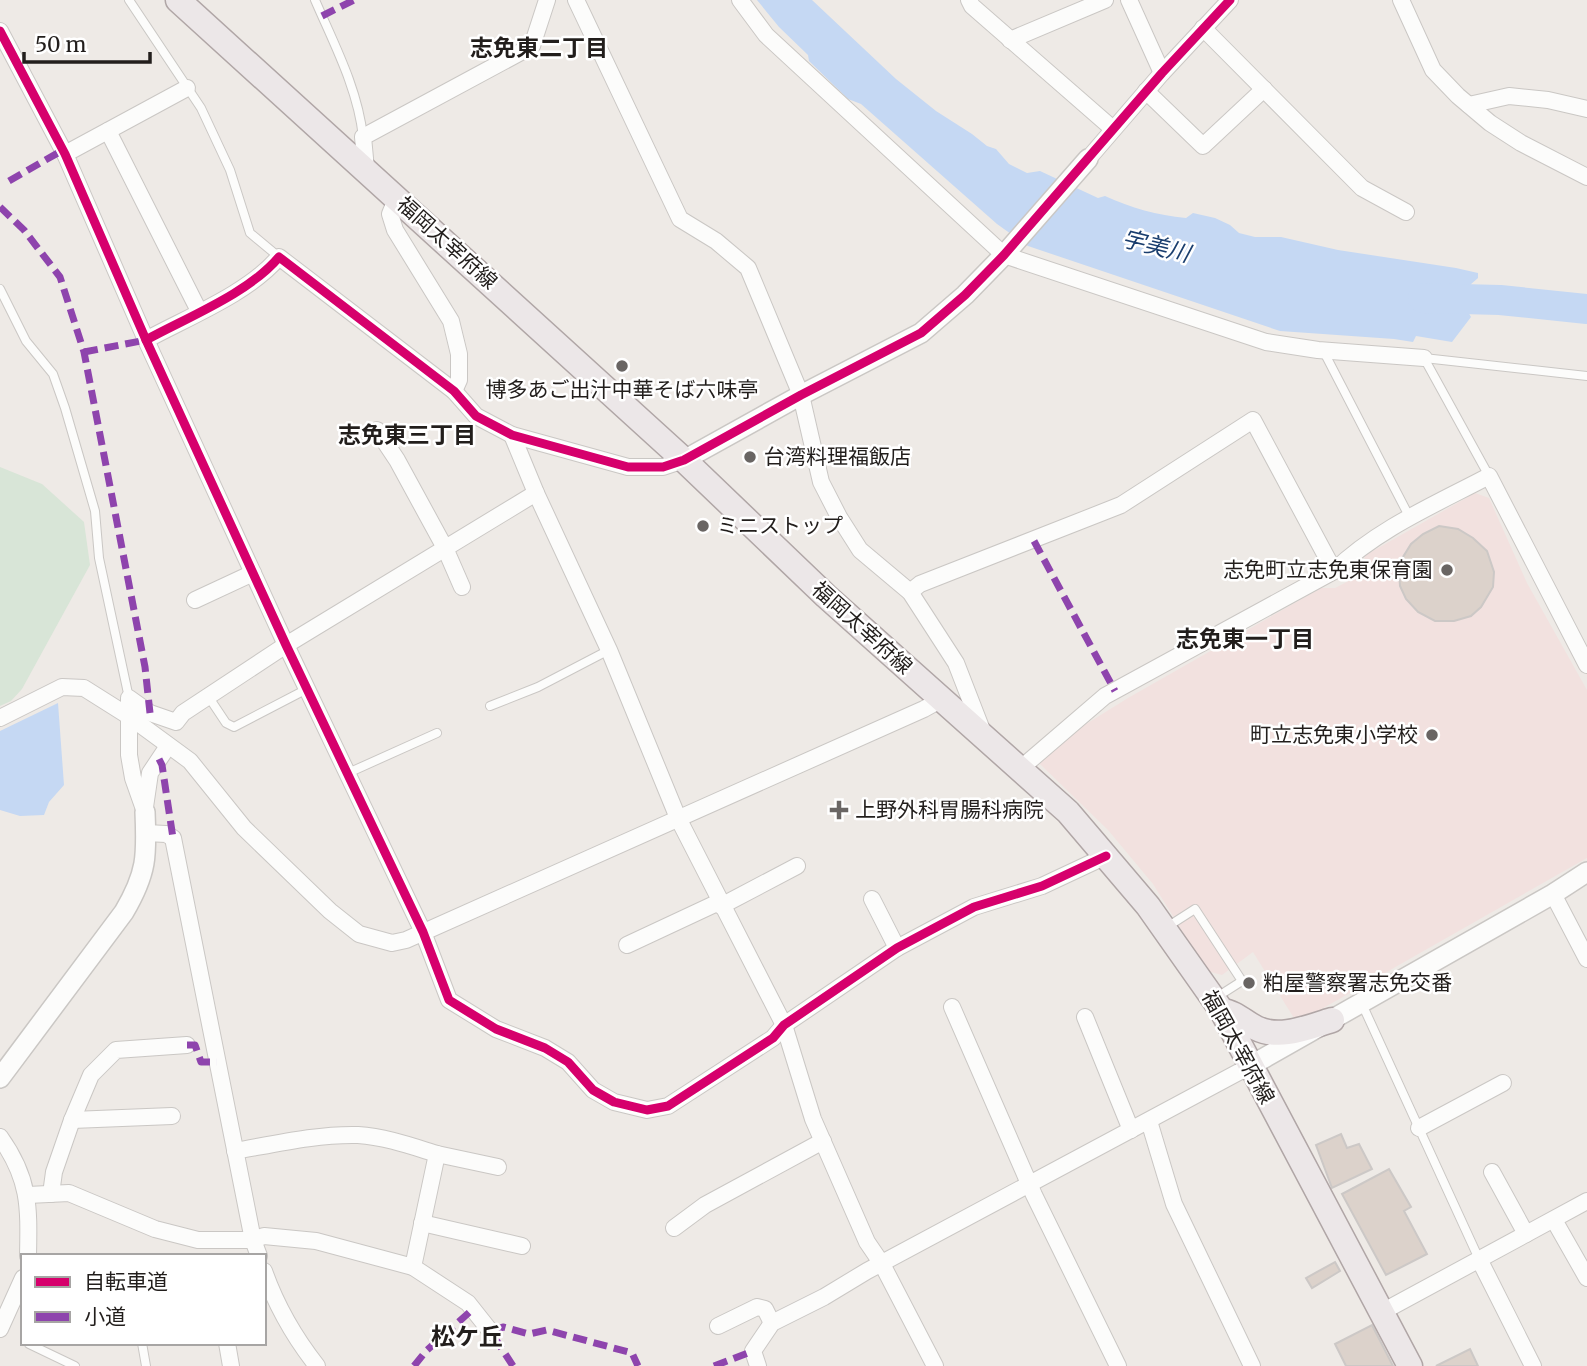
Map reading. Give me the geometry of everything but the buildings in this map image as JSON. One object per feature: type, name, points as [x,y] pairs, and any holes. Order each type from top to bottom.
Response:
[{"type":"main road","name":"福岡太宰府線","points":[[178,0],[684,460],[825,596],[1068,812],[1165,928],[1218,1005],[1410,1366]]},
{"type":"main road","points":[[1218,1005],[1260,1031],[1287,1033],[1332,1020]]},
{"type":"street","points":[[366,169],[363,137],[532,46],[547,0]]},
{"type":"street","points":[[576,0],[680,219],[716,241],[748,268],[801,395],[821,482],[839,517],[860,550],[910,592],[956,663],[984,736]]},
{"type":"street","points":[[740,0],[766,35],[1004,255],[1266,342],[1424,358]]},
{"type":"street","points":[[969,0],[972,6],[1113,129]]},
{"type":"street","points":[[1010,40],[1105,0]]},
{"type":"street","points":[[1129,0],[1162,73]]},
{"type":"street","points":[[146,340],[250,284],[279,257],[454,391],[476,416],[512,435],[628,467],[663,467],[684,460],[921,333],[965,295],[1004,255],[1146,91],[1230,0]]},
{"type":"street","points":[[1401,0],[1433,70],[1469,105],[1490,123],[1521,143],[1587,177]]},
{"type":"street","points":[[1203,28],[1362,188],[1406,212]]},
{"type":"street","points":[[0,31],[65,154],[146,340],[286,645],[423,932],[449,1000],[496,1030],[545,1048],[568,1062],[593,1090],[614,1102],[647,1110],[668,1106],[773,1038],[784,1025],[897,948],[974,907],[1042,886],[1106,856]]},
{"type":"street","points":[[65,154],[187,88]]},
{"type":"street","points":[[1146,91],[1203,146],[1264,89]]},
{"type":"street","points":[[1469,105],[1509,96],[1548,100],[1587,109]]},
{"type":"street","points":[[108,131],[199,312]]},
{"type":"street","points":[[397,198],[390,214],[395,230],[451,321],[458,354],[459,380],[454,391]]},
{"type":"street","points":[[910,592],[920,584],[1121,505],[1253,420],[1334,571]]},
{"type":"street","points":[[377,430],[397,460],[445,548],[462,587]]},
{"type":"street","points":[[512,435],[609,650],[678,818],[784,1025],[813,1119],[867,1242],[882,1264],[935,1366]]},
{"type":"street","points":[[1020,769],[1105,696],[1334,571],[1356,550],[1410,517],[1489,476],[1587,665]]},
{"type":"street","points":[[129,698],[150,713],[176,722],[183,713],[286,645],[536,493]]},
{"type":"street","points":[[195,600],[253,573]]},
{"type":"street","points":[[0,718],[62,687],[84,688],[130,717],[190,761],[244,828],[330,911],[359,934],[392,943],[423,932],[942,699]]},
{"type":"street","points":[[129,698],[129,755],[133,778],[145,812]]},
{"type":"street","points":[[0,1078],[124,912],[144,872],[145,812],[150,773],[169,746]]},
{"type":"street","points":[[146,833],[166,834],[173,838],[253,1240],[258,1254]]},
{"type":"street","points":[[627,945],[797,866]]},
{"type":"street","points":[[758,1366],[753,1350],[772,1323],[1250,1066],[1553,894],[1587,872]]},
{"type":"street","points":[[1553,894],[1587,959]]},
{"type":"street","points":[[872,899],[897,948]]},
{"type":"street","points":[[952,1007],[1030,1184],[1118,1366]]},
{"type":"street","points":[[1085,1017],[1131,1130]]},
{"type":"street","points":[[51,1194],[54,1172],[91,1075],[116,1050],[187,1045]]},
{"type":"street","points":[[1419,1128],[1503,1083]]},
{"type":"street","points":[[72,1120],[172,1116]]},
{"type":"street","points":[[1149,1121],[1174,1204],[1252,1366]]},
{"type":"street","points":[[235,1152],[293,1140],[358,1135],[399,1141],[437,1154],[498,1167]]},
{"type":"street","points":[[0,1137],[14,1157],[28,1195],[28,1254]]},
{"type":"street","points":[[674,1228],[705,1205],[823,1141]]},
{"type":"street","points":[[413,1267],[437,1154]]},
{"type":"street","points":[[1492,1172],[1526,1234]]},
{"type":"street","points":[[28,1195],[69,1193],[155,1228],[198,1240],[253,1240],[264,1236],[316,1241],[413,1267],[468,1303],[491,1332]]},
{"type":"street","points":[[1382,1312],[1587,1201]]},
{"type":"street","points":[[1553,1220],[1587,1278]]},
{"type":"street","points":[[422,1223],[523,1246]]},
{"type":"street","points":[[1479,1259],[1533,1366]]},
{"type":"street","points":[[0,1329],[21,1282]]},
{"type":"street","points":[[267,1288],[317,1366]]},
{"type":"street","points":[[718,1326],[757,1307],[765,1309],[772,1323]]},
{"type":"street","points":[[227,1345],[231,1366]]},
{"type":"lane","points":[[129,0],[201,108],[230,170],[250,233],[279,257]]},
{"type":"lane","points":[[315,0],[360,113],[363,137]]},
{"type":"lane","points":[[0,289],[26,341],[52,373],[65,408],[94,511],[99,558],[129,698]]},
{"type":"lane","points":[[1327,350],[1326,356],[1410,517]]},
{"type":"lane","points":[[1424,358],[1587,376]]},
{"type":"lane","points":[[1424,358],[1489,476]]},
{"type":"lane","points":[[490,706],[538,687],[609,650]]},
{"type":"lane","points":[[208,696],[226,723],[234,727],[307,689]]},
{"type":"lane","points":[[348,773],[437,733]]},
{"type":"lane","points":[[1165,928],[1195,909],[1242,981],[1218,1005]]},
{"type":"lane","points":[[1362,1003],[1479,1259]]},
{"type":"lane","points":[[31,1345],[75,1366]]},
{"type":"lane","points":[[142,1345],[146,1366]]},
{"type":"shaded area","points":[[1475,493],[1489,498],[1527,583],[1587,690],[1587,858],[1297,1023],[1253,952],[1222,975],[1207,971],[1153,884],[1108,830],[1039,763],[1083,726],[1128,698],[1321,588],[1335,588],[1368,571],[1364,556]]},
{"type":"green space","points":[[0,467],[42,484],[84,522],[90,565],[22,689],[11,701],[0,706]]},
{"type":"water","points":[[757,0],[812,0],[896,79],[936,111],[987,146],[996,149],[1009,164],[1027,173],[1040,171],[1098,198],[1105,196],[1154,213],[1186,218],[1193,213],[1215,218],[1239,233],[1255,237],[1281,237],[1338,250],[1478,273],[1478,278],[1468,287],[1464,296],[1471,317],[1452,342],[1416,336],[1413,342],[1280,331],[1028,246],[997,224],[861,104],[848,99],[809,61],[808,55],[779,27]]},
{"type":"water","points":[[58,703],[64,785],[49,802],[44,815],[20,816],[0,810],[0,731]]},
{"type":"waterway","name":"宇美川","points":[[1423,298],[1500,300],[1587,309]]},
{"type":"marked path","points":[[322,16],[354,0]]},
{"type":"marked path","points":[[9,181],[63,150]]},
{"type":"marked path","points":[[0,207],[24,230],[60,277],[84,352],[145,667],[150,713]]},
{"type":"marked path","points":[[84,352],[146,340]]},
{"type":"marked path","points":[[1034,541],[1115,691]]},
{"type":"marked path","points":[[159,759],[173,838]]},
{"type":"marked path","points":[[187,1045],[195,1045],[201,1062],[217,1062]]},
{"type":"marked path","points":[[414,1366],[426,1351],[473,1309]]},
{"type":"marked path","points":[[513,1366],[491,1332],[503,1327],[529,1334],[547,1330],[632,1353],[638,1366]]},
{"type":"marked path","points":[[714,1366],[753,1351]]},
{"type":"cycle path","points":[[146,340],[235,293],[279,257],[454,391],[476,416],[512,435],[628,467],[663,467],[684,460],[921,333],[965,295],[1004,255],[1162,73],[1230,0]]},
{"type":"cycle path","points":[[0,31],[65,154],[146,340],[286,645],[423,932],[449,1000],[496,1029],[545,1048],[568,1062],[593,1090],[614,1102],[647,1110],[668,1106],[773,1038],[784,1025],[897,948],[974,907],[1042,886],[1106,856]]},
{"type":"place","name":"博多あご出汁中華そば六味亭","points":[[622,366]]},
{"type":"place","name":"台湾料理福飯店","points":[[750,457]]},
{"type":"place","name":"ミニストップ","points":[[703,526]]},
{"type":"place","name":"志免町立志免東保育園","points":[[1447,570]]},
{"type":"place","name":"町立志免東小学校","points":[[1432,735]]},
{"type":"place","name":"上野外科胃腸科病院","points":[[839,810]]},
{"type":"place","name":"粕屋警察署志免交番","points":[[1249,983]]},
{"type":"district","name":"志免東二丁目","points":[[539,48]]},
{"type":"district","name":"志免東三丁目","points":[[407,435]]},
{"type":"district","name":"志免東一丁目","points":[[1245,639]]},
{"type":"district","name":"松ケ丘","points":[[467,1337]]}]
